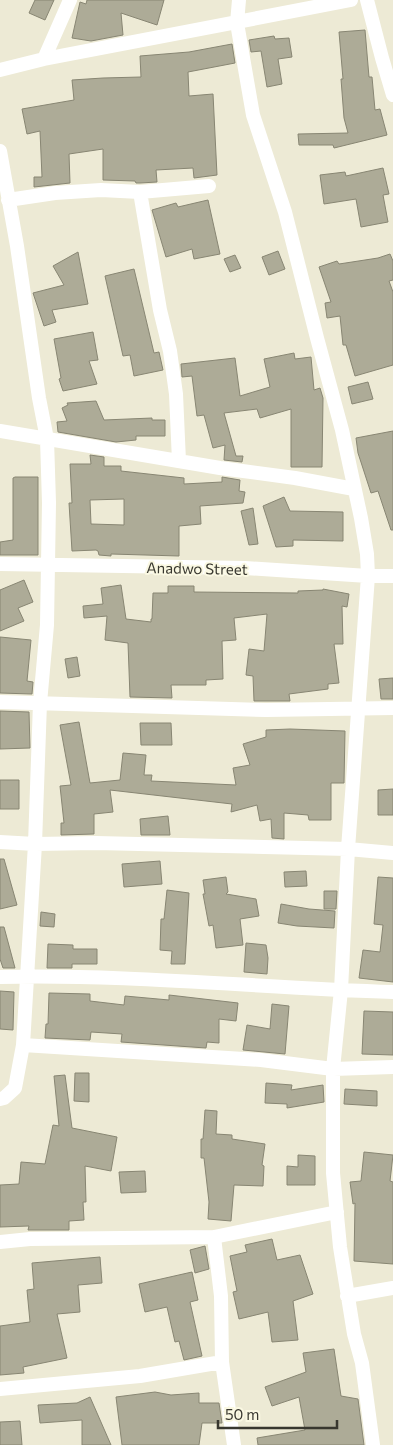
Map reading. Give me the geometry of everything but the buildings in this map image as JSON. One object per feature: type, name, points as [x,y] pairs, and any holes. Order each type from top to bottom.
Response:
[{"type":"street","points":[[44,59],[70,0]]},
{"type":"street","points":[[239,0],[237,23],[253,115],[285,212],[342,430],[367,554],[368,576],[348,849],[341,990],[333,1069],[333,1173],[340,1247],[354,1334],[362,1363],[373,1445]]},
{"type":"street","points":[[0,70],[44,59],[351,0]]},
{"type":"street","points":[[368,0],[393,95]]},
{"type":"street","points":[[0,151],[47,439],[49,503],[46,625],[40,703],[35,844],[23,1045],[15,1088],[4,1098],[0,1099]]},
{"type":"street","points":[[8,200],[55,193],[100,190],[140,192],[209,186]]},
{"type":"street","points":[[140,192],[176,394],[179,461]]},
{"type":"street","points":[[0,431],[354,488]]},
{"type":"street","name":"Anadwo Street","points":[[0,564],[245,568],[393,576]]},
{"type":"street","points":[[0,702],[257,710],[393,708]]},
{"type":"street","points":[[0,842],[35,844],[96,842],[348,849],[393,853]]},
{"type":"street","points":[[0,976],[104,976],[393,992]]},
{"type":"street","points":[[23,1045],[261,1060],[333,1069],[393,1067]]},
{"type":"street","points":[[0,1242],[30,1239],[214,1237],[337,1212]]},
{"type":"street","points":[[214,1237],[221,1296],[222,1362],[234,1445]]},
{"type":"street","points":[[348,1296],[393,1288]]},
{"type":"street","points":[[0,1389],[140,1376],[222,1362]]}]
